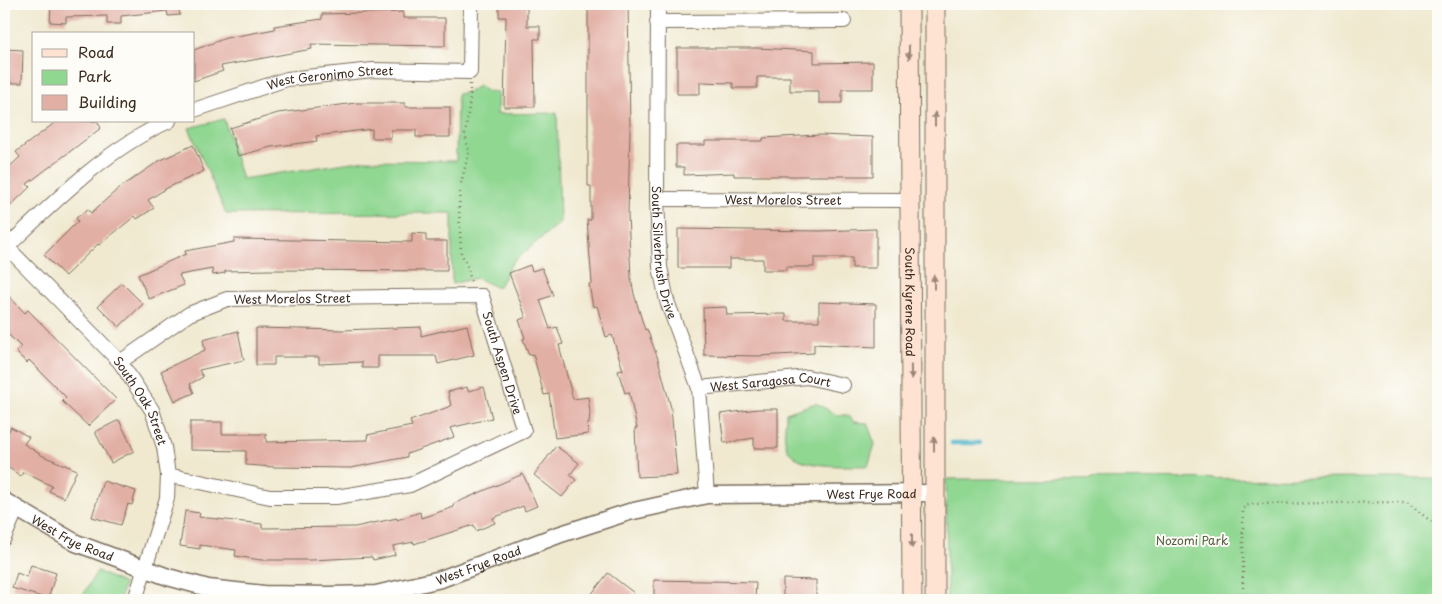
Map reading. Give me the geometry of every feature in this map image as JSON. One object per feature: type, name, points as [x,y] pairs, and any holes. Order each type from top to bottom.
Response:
[{"type":"main road","name":"South Kyrene Road","points":[[908,4],[912,600]]},
{"type":"main road","name":"South Kyrene Road","points":[[935,4],[935,600]]},
{"type":"street","points":[[470,72],[471,4]]},
{"type":"street","name":"South Silverbrush Drive","points":[[658,4],[657,199],[660,266],[667,301],[699,388],[707,495]]},
{"type":"street","points":[[657,22],[844,21]]},
{"type":"street","name":"West Geronimo Street","points":[[195,110],[287,79],[373,70],[470,72]]},
{"type":"street","points":[[5,246],[86,173],[153,128],[167,122]]},
{"type":"street","name":"West Morelos Street","points":[[657,199],[909,200]]},
{"type":"street","name":"South Oak Street","points":[[5,246],[120,362],[152,410],[164,447],[168,475],[167,498],[135,600]]},
{"type":"street","name":"West Morelos Street","points":[[120,362],[189,314],[227,299],[478,296]]},
{"type":"street","name":"South Aspen Drive","points":[[168,475],[270,497],[336,497],[410,485],[524,431],[478,296]]},
{"type":"street","name":"West Saragosa Court","points":[[699,388],[807,377],[843,385]]},
{"type":"street","name":"West Frye Road","points":[[10,505],[76,543],[145,569],[208,588],[328,598],[376,594],[441,579],[558,534],[629,512],[707,495],[934,493]]},
{"type":"street","points":[[4,538],[10,505]]},
{"type":"path","points":[[470,72],[470,100],[466,135],[469,152],[460,187],[459,209],[461,253],[478,296]]},
{"type":"path","points":[[1243,588],[1243,511],[1245,506],[1253,504],[1406,502],[1438,527]]},
{"type":"green space","points":[[480,85],[486,91],[498,92],[497,114],[557,113],[560,222],[512,263],[498,288],[476,278],[452,284],[452,213],[226,214],[189,128],[224,119],[242,179],[365,160],[456,161],[457,94],[468,92]]},
{"type":"green space","points":[[816,403],[837,415],[848,415],[854,422],[867,423],[875,444],[868,466],[835,466],[809,463],[791,453],[785,441],[786,413]]},
{"type":"green space","name":"Nozomi Park","points":[[1438,478],[1438,600],[947,600],[946,479]]},
{"type":"green space","points":[[97,571],[124,584],[120,600],[80,600]]},
{"type":"building","points":[[51,4],[178,4],[180,15],[168,16],[167,11],[121,16],[121,24],[107,24],[107,16],[66,17],[66,23],[50,22]]},
{"type":"building","points":[[499,4],[527,4],[527,26],[540,26],[540,39],[534,39],[535,107],[504,107],[506,17],[499,17]]},
{"type":"building","points":[[588,4],[628,4],[630,129],[628,214],[631,278],[645,330],[647,329],[658,359],[671,408],[677,475],[637,477],[635,428],[637,428],[629,392],[625,393],[618,371],[623,370],[612,335],[606,337],[597,306],[593,307],[589,284],[592,283],[587,220],[591,220],[591,186],[588,186]]},
{"type":"building","points":[[403,12],[403,18],[445,18],[445,46],[311,44],[312,49],[221,66],[223,71],[195,81],[195,50],[226,38],[275,29],[274,26],[322,19],[322,14]]},
{"type":"building","points":[[677,48],[757,48],[814,51],[814,63],[873,62],[873,89],[842,89],[842,103],[819,103],[819,91],[790,91],[790,77],[757,77],[757,88],[733,88],[733,83],[700,82],[700,94],[677,94]]},
{"type":"building","points":[[4,49],[23,50],[22,83],[9,83],[9,75],[4,75]]},
{"type":"building","points":[[356,103],[405,103],[405,107],[450,107],[450,137],[416,137],[416,130],[391,130],[391,138],[372,138],[372,129],[316,136],[317,141],[271,147],[238,156],[230,128],[278,113]]},
{"type":"building","points":[[56,122],[98,122],[101,128],[27,184],[30,187],[4,212],[4,172],[20,157],[16,152]]},
{"type":"building","points":[[819,135],[873,137],[873,176],[734,176],[734,173],[684,175],[684,167],[676,167],[676,145],[705,145],[705,141],[763,141],[763,138]]},
{"type":"building","points":[[193,145],[204,171],[167,188],[148,200],[154,208],[137,219],[135,216],[98,244],[65,276],[44,255],[78,221],[76,218],[88,209],[91,213],[118,189],[159,161]]},
{"type":"building","points":[[678,229],[820,231],[876,229],[876,268],[852,268],[852,258],[814,258],[814,267],[786,267],[786,270],[763,270],[763,259],[729,259],[729,268],[678,268]]},
{"type":"building","points":[[412,233],[426,234],[426,241],[447,241],[447,271],[270,270],[225,271],[225,273],[213,275],[212,269],[179,275],[184,285],[149,299],[138,275],[186,254],[185,251],[234,242],[234,239],[412,242]]},
{"type":"building","points":[[530,265],[532,271],[542,268],[553,295],[540,300],[550,329],[557,327],[563,344],[559,345],[573,399],[588,397],[590,412],[589,424],[587,424],[588,434],[555,438],[549,394],[544,395],[533,354],[529,355],[523,339],[525,338],[519,320],[526,317],[509,273]]},
{"type":"building","points":[[122,283],[143,304],[119,327],[98,306]]},
{"type":"building","points":[[4,291],[25,313],[28,310],[116,399],[88,426],[62,401],[66,397],[29,360],[27,363],[16,352],[21,347],[4,330]]},
{"type":"building","points":[[819,302],[876,304],[876,347],[814,344],[814,353],[758,356],[704,355],[703,308],[726,307],[727,315],[786,314],[786,321],[819,321]]},
{"type":"building","points":[[467,325],[474,355],[438,364],[436,356],[378,356],[378,368],[362,368],[362,362],[319,364],[319,357],[274,357],[274,365],[256,365],[256,328],[343,330],[421,327],[421,336]]},
{"type":"building","points":[[238,331],[244,360],[199,370],[203,377],[190,384],[194,393],[175,401],[161,371],[205,350],[203,340]]},
{"type":"building","points":[[467,387],[468,391],[484,387],[492,418],[450,428],[454,437],[407,454],[407,457],[351,468],[274,467],[246,465],[246,451],[190,450],[190,422],[222,422],[222,434],[266,434],[266,442],[368,440],[367,435],[412,426],[410,421],[451,406],[448,392]]},
{"type":"building","points":[[758,409],[778,409],[778,448],[754,448],[754,438],[724,443],[720,414]]},
{"type":"building","points":[[119,420],[134,451],[111,463],[95,432]]},
{"type":"building","points":[[11,427],[29,437],[24,444],[43,456],[77,470],[64,498],[49,491],[52,486],[23,472],[21,476],[4,465],[4,440]]},
{"type":"building","points":[[556,446],[579,463],[570,475],[576,480],[562,497],[534,475]]},
{"type":"building","points":[[523,474],[537,506],[525,511],[523,506],[493,518],[495,523],[476,531],[474,525],[414,544],[414,542],[393,546],[395,555],[373,560],[372,557],[261,560],[235,556],[236,550],[200,545],[200,549],[180,546],[185,511],[200,513],[199,517],[262,524],[262,528],[355,527],[397,518],[397,520],[420,512],[421,518],[454,507],[453,504]]},
{"type":"building","points":[[103,481],[136,491],[132,505],[128,504],[121,525],[92,517]]},
{"type":"building","points":[[31,565],[56,573],[48,599],[12,588],[17,573],[27,577]]},
{"type":"building","points":[[608,573],[634,593],[628,600],[587,600]]},
{"type":"building","points":[[783,579],[816,580],[816,600],[783,600]]},
{"type":"building","points":[[654,580],[756,582],[755,600],[654,600]]},
{"type":"waterway","points":[[952,443],[980,443]]}]
